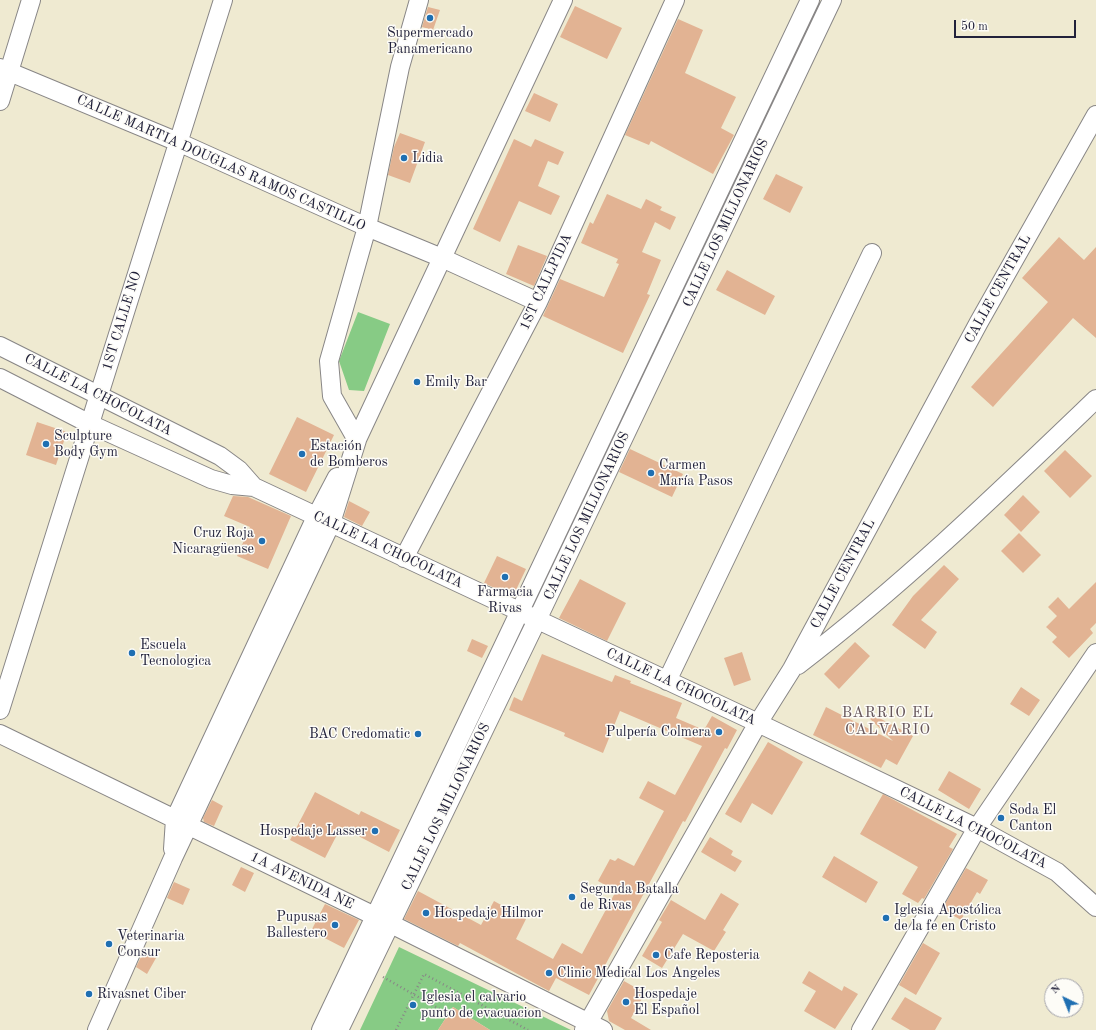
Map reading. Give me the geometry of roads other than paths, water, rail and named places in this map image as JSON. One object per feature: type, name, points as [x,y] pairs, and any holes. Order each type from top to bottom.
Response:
[{"type":"street","points":[[0,101],[4,70],[31,0]]},
{"type":"street","name":"1ST CALLE NO","points":[[0,710],[223,0]]},
{"type":"street","points":[[357,440],[332,396],[329,361],[367,227],[400,68],[419,0]]},
{"type":"street","points":[[97,1030],[173,858],[182,822],[324,520],[357,440],[563,0]]},
{"type":"street","name":"1ST CALLPIDA","points":[[404,558],[538,302],[675,0]]},
{"type":"street","name":"CALLE LOS MILLONARIOS","points":[[339,1030],[368,968],[382,919],[520,612],[810,0]]},
{"type":"street","name":"CALLE LOS MILLONARIOS","points":[[321,1030],[382,919],[537,620],[832,0]]},
{"type":"street","name":"CALLE MARTIA DOUGLAS RAMOS CASTILLO","points":[[4,70],[178,142],[367,227],[442,258],[538,302]]},
{"type":"street","name":"CALLE CENTRAL","points":[[592,1027],[758,723],[792,669],[979,322],[1096,114]]},
{"type":"street","points":[[667,680],[872,253]]},
{"type":"street","name":"CALLE LA CHOCOLATA","points":[[0,346],[220,456],[239,470],[254,487]]},
{"type":"street","name":"CALLE LA CHOCOLATA","points":[[0,378],[90,424],[211,479],[232,485],[254,487],[667,680],[977,828],[1057,872],[1096,907]]},
{"type":"street","points":[[792,669],[823,646],[961,528],[1096,399]]},
{"type":"street","points":[[861,1030],[977,828],[1096,653]]},
{"type":"street","name":"1A AVENIDA NE","points":[[0,734],[382,919],[592,1027]]},
{"type":"place","name":"Supermercado Panamericano","points":[[430,18]]},
{"type":"place","name":"Lidia","points":[[404,158]]},
{"type":"place","name":"Emily Bar","points":[[417,382]]},
{"type":"place","name":"Sculpture Body Gym","points":[[46,444]]},
{"type":"place","name":"Estación de Bomberos","points":[[302,454]]},
{"type":"place","name":"Carmen María Pasos","points":[[651,473]]},
{"type":"place","name":"Cruz Roja Nicaragüense","points":[[262,541]]},
{"type":"place","name":"Farmacia Rivas","points":[[505,577]]},
{"type":"place","name":"Escuela Tecnologica","points":[[132,653]]},
{"type":"place","name":"Pulpería Colmera","points":[[719,732]]},
{"type":"place","name":"BAC Credomatic","points":[[418,734]]},
{"type":"place","name":"Soda El Canton","points":[[1001,818]]},
{"type":"place","name":"Hospedaje Lasser","points":[[375,831]]},
{"type":"place","name":"Segunda Batalla de Rivas","points":[[572,897]]},
{"type":"place","name":"Hospedaje Hilmor","points":[[426,913]]},
{"type":"place","name":"Iglesia Apostólica de la fe en Cristo","points":[[886,918]]},
{"type":"place","name":"Pupusas Ballestero","points":[[335,925]]},
{"type":"place","name":"Veterinaria Consur","points":[[109,944]]},
{"type":"place","name":"Cafe Reposteria","points":[[656,955]]},
{"type":"place","name":"Clinic Medical Los Angeles","points":[[549,973]]},
{"type":"place","name":"Rivasnet Ciber","points":[[89,994]]},
{"type":"place","name":"Hospedaje El Español","points":[[626,1002]]},
{"type":"place","name":"Iglesia el calvario punto de evacuacion","points":[[413,1005]]},
{"type":"district","name":"BARRIO EL CALVARIO","points":[[888,722]]}]
